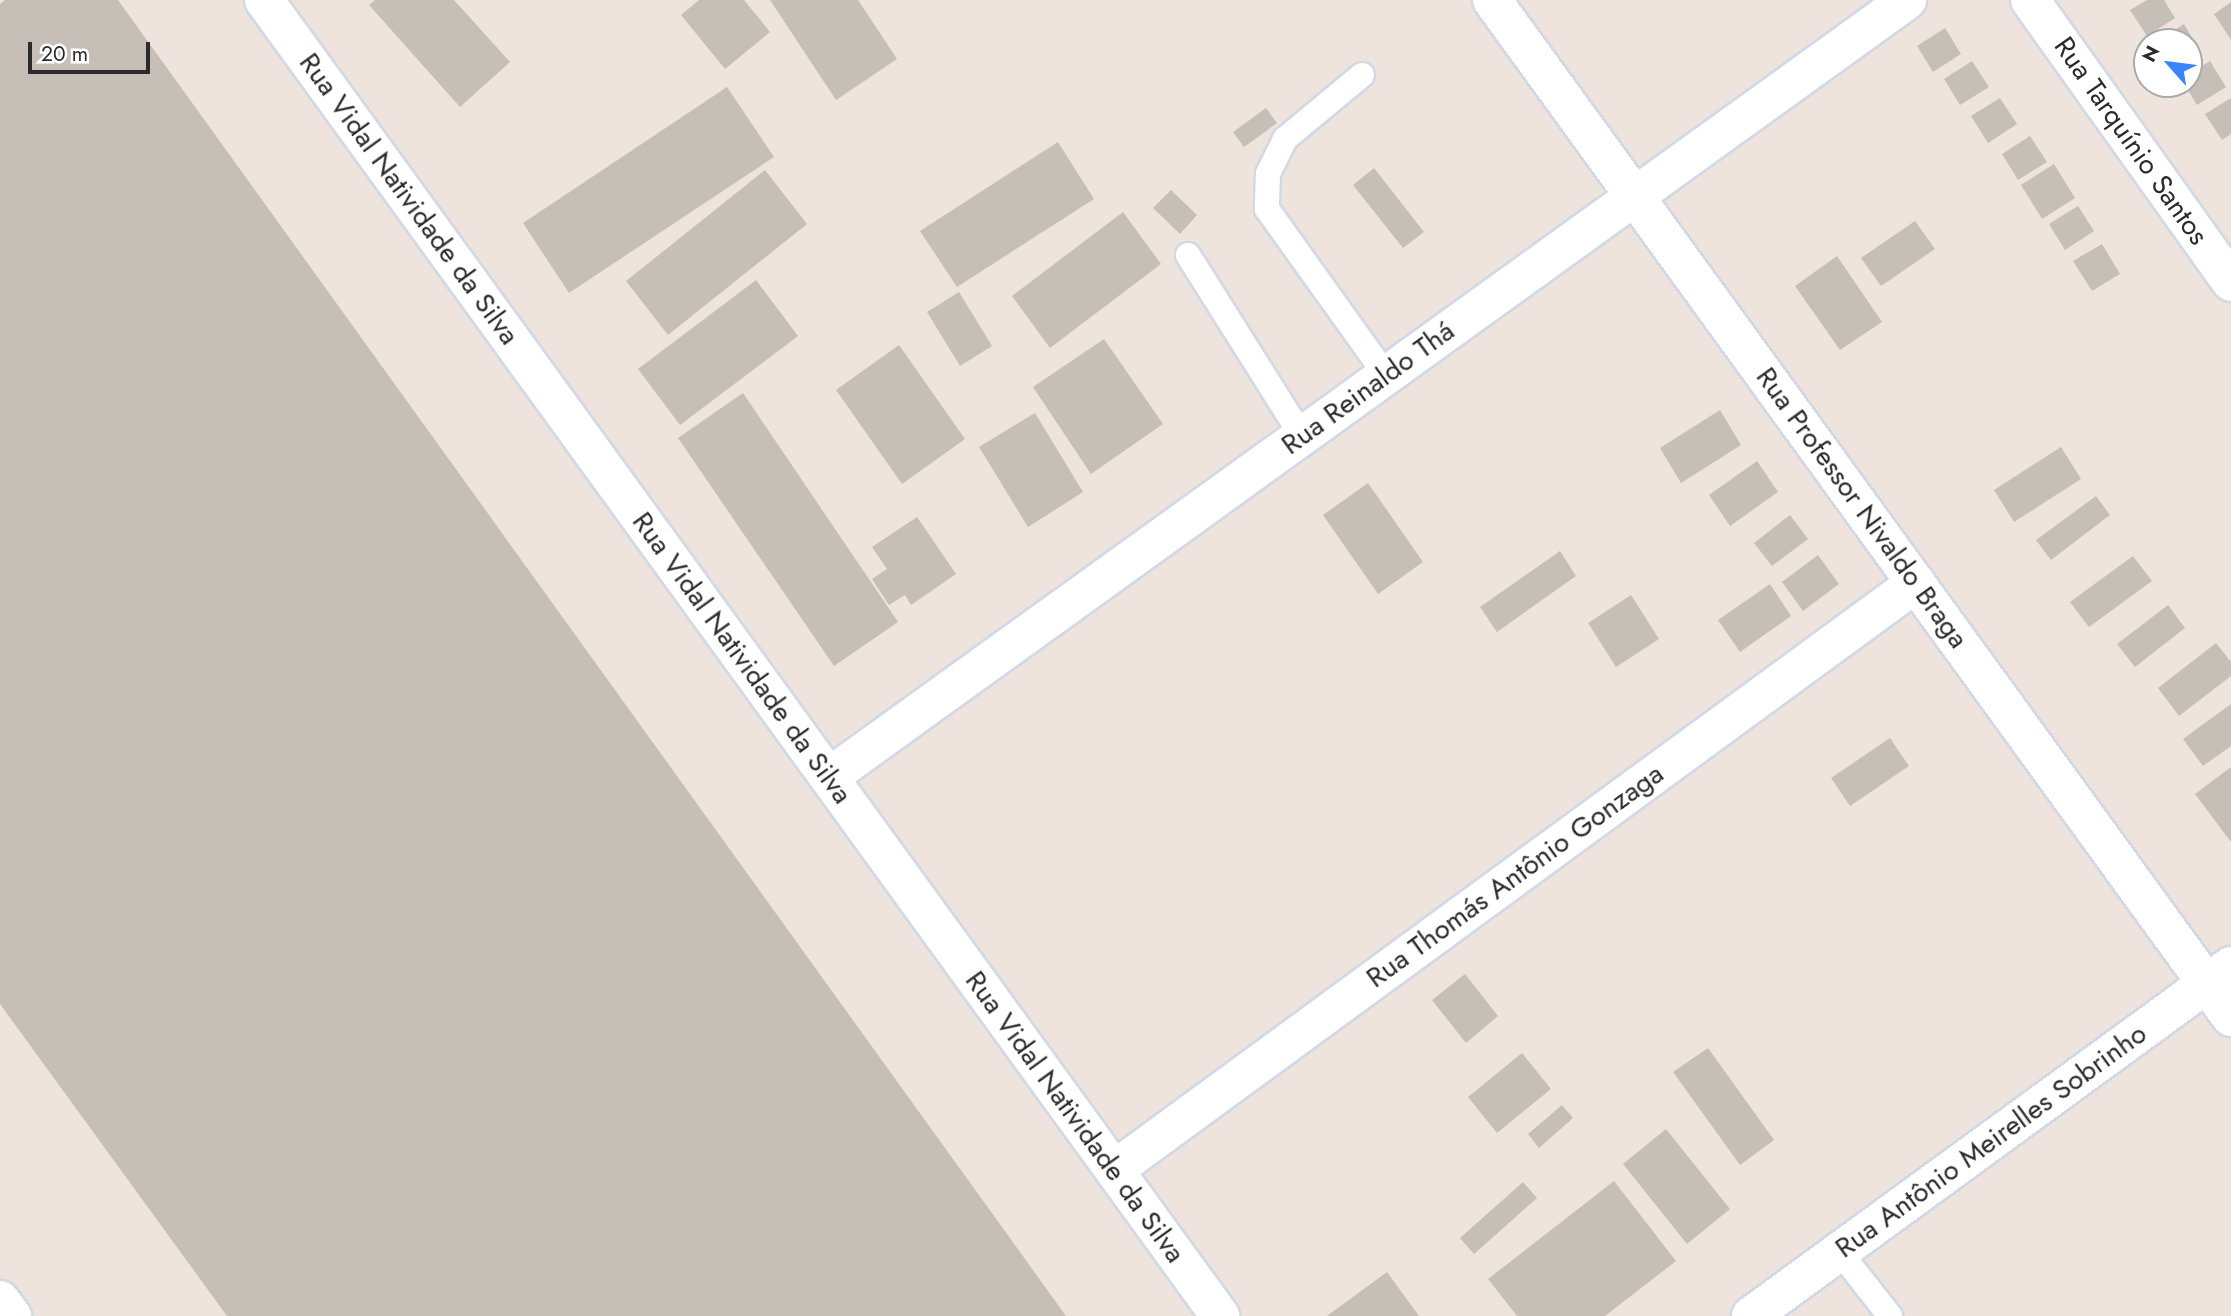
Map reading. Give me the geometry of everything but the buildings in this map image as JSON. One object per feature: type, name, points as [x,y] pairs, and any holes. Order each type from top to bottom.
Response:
[{"type":"street","name":"Rua Vidal Natividade da Silva","points":[[264,0],[1220,1316]]},
{"type":"street","name":"Rua Professor Nivaldo Braga","points":[[1492,0],[1916,583],[2219,975],[2231,1017]]},
{"type":"street","name":"Rua Reinaldo Thá","points":[[829,777],[1907,0]]},
{"type":"street","name":"Rua Tarquínio Santos","points":[[2031,0],[2231,282]]},
{"type":"street","name":"Rua Thomás Antônio Gonzaga","points":[[1114,1170],[1916,583]]},
{"type":"street","name":"Rua Antônio Meirelles Sobrinho","points":[[1751,1316],[2219,975]]},
{"type":"street","points":[[0,1300],[12,1316]]},
{"type":"lane","points":[[1362,75],[1284,139],[1268,174],[1267,209],[1386,375]]},
{"type":"lane","points":[[1188,255],[1302,436]]},
{"type":"lane","points":[[1839,1251],[1890,1316]]}]
